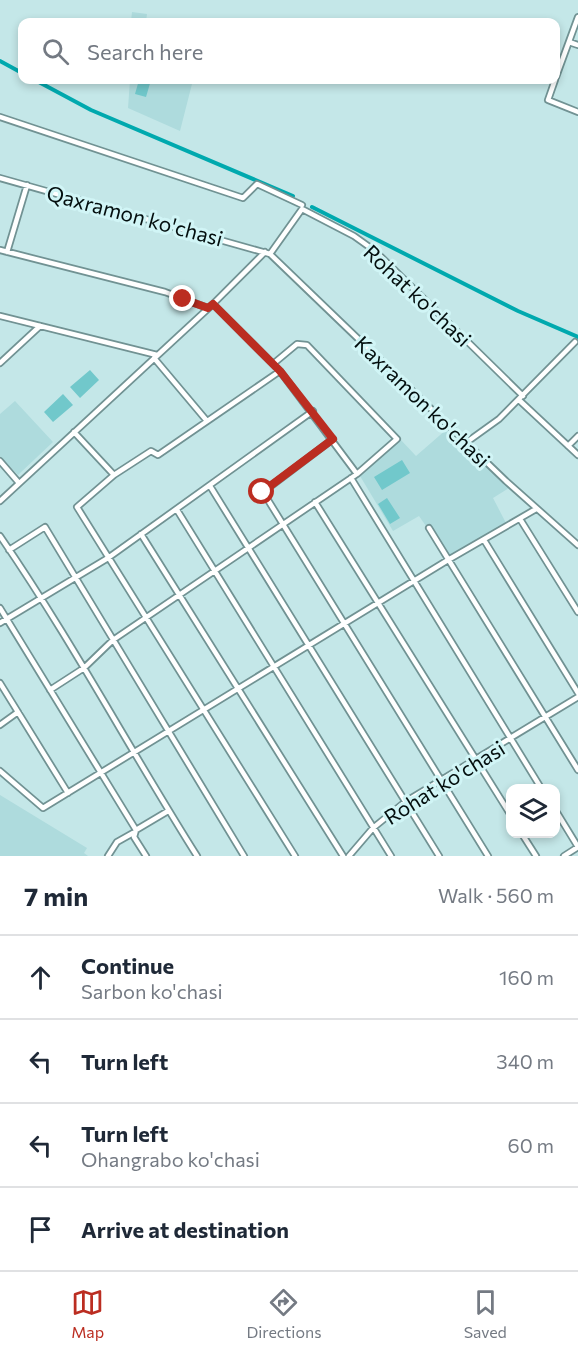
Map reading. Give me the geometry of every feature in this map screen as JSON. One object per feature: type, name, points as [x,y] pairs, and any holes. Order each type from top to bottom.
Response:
[{"type":"street","points":[[560,65],[578,17]]},
{"type":"street","points":[[569,42],[578,45]]},
{"type":"street","points":[[553,84],[548,97],[551,102],[578,111]]},
{"type":"street","name":"Rohat ko'chasi","points":[[0,117],[243,198],[257,184],[354,236],[375,251],[578,455]]},
{"type":"street","name":"Qaxramon ko'chasi","points":[[0,178],[267,253]]},
{"type":"street","points":[[7,252],[27,185]]},
{"type":"street","points":[[0,501],[267,253],[302,207]]},
{"type":"street","points":[[0,250],[211,306],[280,371],[313,411],[357,474]]},
{"type":"street","name":"Kaxramon ko'chasi","points":[[267,253],[536,509],[578,545]]},
{"type":"street","points":[[0,316],[156,357],[207,421]]},
{"type":"street","points":[[0,363],[40,326]]},
{"type":"street","points":[[466,442],[499,419],[575,342]]},
{"type":"street","points":[[50,690],[84,668],[113,640],[181,596],[357,474],[397,439],[307,345],[297,344],[273,364]]},
{"type":"street","points":[[280,371],[158,455],[150,451],[114,475],[77,507],[295,856]]},
{"type":"street","points":[[0,623],[108,558],[313,411]]},
{"type":"street","points":[[74,432],[114,475]]},
{"type":"street","points":[[568,447],[578,436]]},
{"type":"street","points":[[333,439],[262,492],[488,856]]},
{"type":"street","points":[[0,461],[19,483]]},
{"type":"street","points":[[351,478],[538,784]]},
{"type":"street","points":[[210,486],[439,856]]},
{"type":"street","points":[[315,502],[380,602],[506,807]]},
{"type":"street","points":[[0,771],[43,808],[448,560],[536,509]]},
{"type":"street","points":[[177,510],[391,856]]},
{"type":"street","points":[[520,519],[578,612]]},
{"type":"street","points":[[9,550],[45,526],[167,732],[244,856]]},
{"type":"street","points":[[429,528],[578,770]]},
{"type":"street","points":[[141,534],[343,856]]},
{"type":"street","points":[[0,536],[43,599],[133,754],[197,856]]},
{"type":"street","points":[[484,540],[578,695]]},
{"type":"street","points":[[0,608],[101,773],[135,831],[146,856]]},
{"type":"street","points":[[0,683],[68,793]]},
{"type":"street","name":"Rohat ko'chasi","points":[[349,856],[373,828],[405,802],[511,740],[578,695]]},
{"type":"street","points":[[0,725],[18,712]]},
{"type":"street","points":[[108,856],[117,842],[168,811]]},
{"type":"street","points":[[560,819],[578,847],[564,856]]},
{"type":"street","points":[[525,838],[536,856]]},
{"type":"shaded area","points":[[132,12],[147,14],[146,18],[131,18]]},
{"type":"shaded area","points":[[130,84],[192,84],[180,131],[128,108]]},
{"type":"shaded area","points":[[138,84],[150,84],[146,97],[135,94]]},
{"type":"shaded area","points":[[90,370],[99,380],[80,398],[70,387]]},
{"type":"shaded area","points":[[63,394],[73,405],[53,422],[44,412]]},
{"type":"shaded area","points":[[15,401],[53,442],[18,475],[0,456],[0,414]]},
{"type":"shaded area","points":[[447,429],[509,488],[493,498],[506,523],[449,556],[431,526],[428,529],[419,516],[393,531],[360,476],[400,439],[416,456]]},
{"type":"shaded area","points":[[402,460],[410,473],[382,490],[374,477]]},
{"type":"shaded area","points":[[387,498],[400,518],[390,524],[378,504]]},
{"type":"shaded area","points":[[0,795],[87,848],[84,853],[88,856],[0,856]]},
{"type":"waterway","points":[[0,61],[18,71]]},
{"type":"waterway","points":[[42,84],[91,110],[293,196]]},
{"type":"waterway","points":[[312,207],[518,311],[578,337]]},
{"type":"route","points":[[183,299],[208,308],[213,304],[280,371],[333,439],[262,492]]}]
